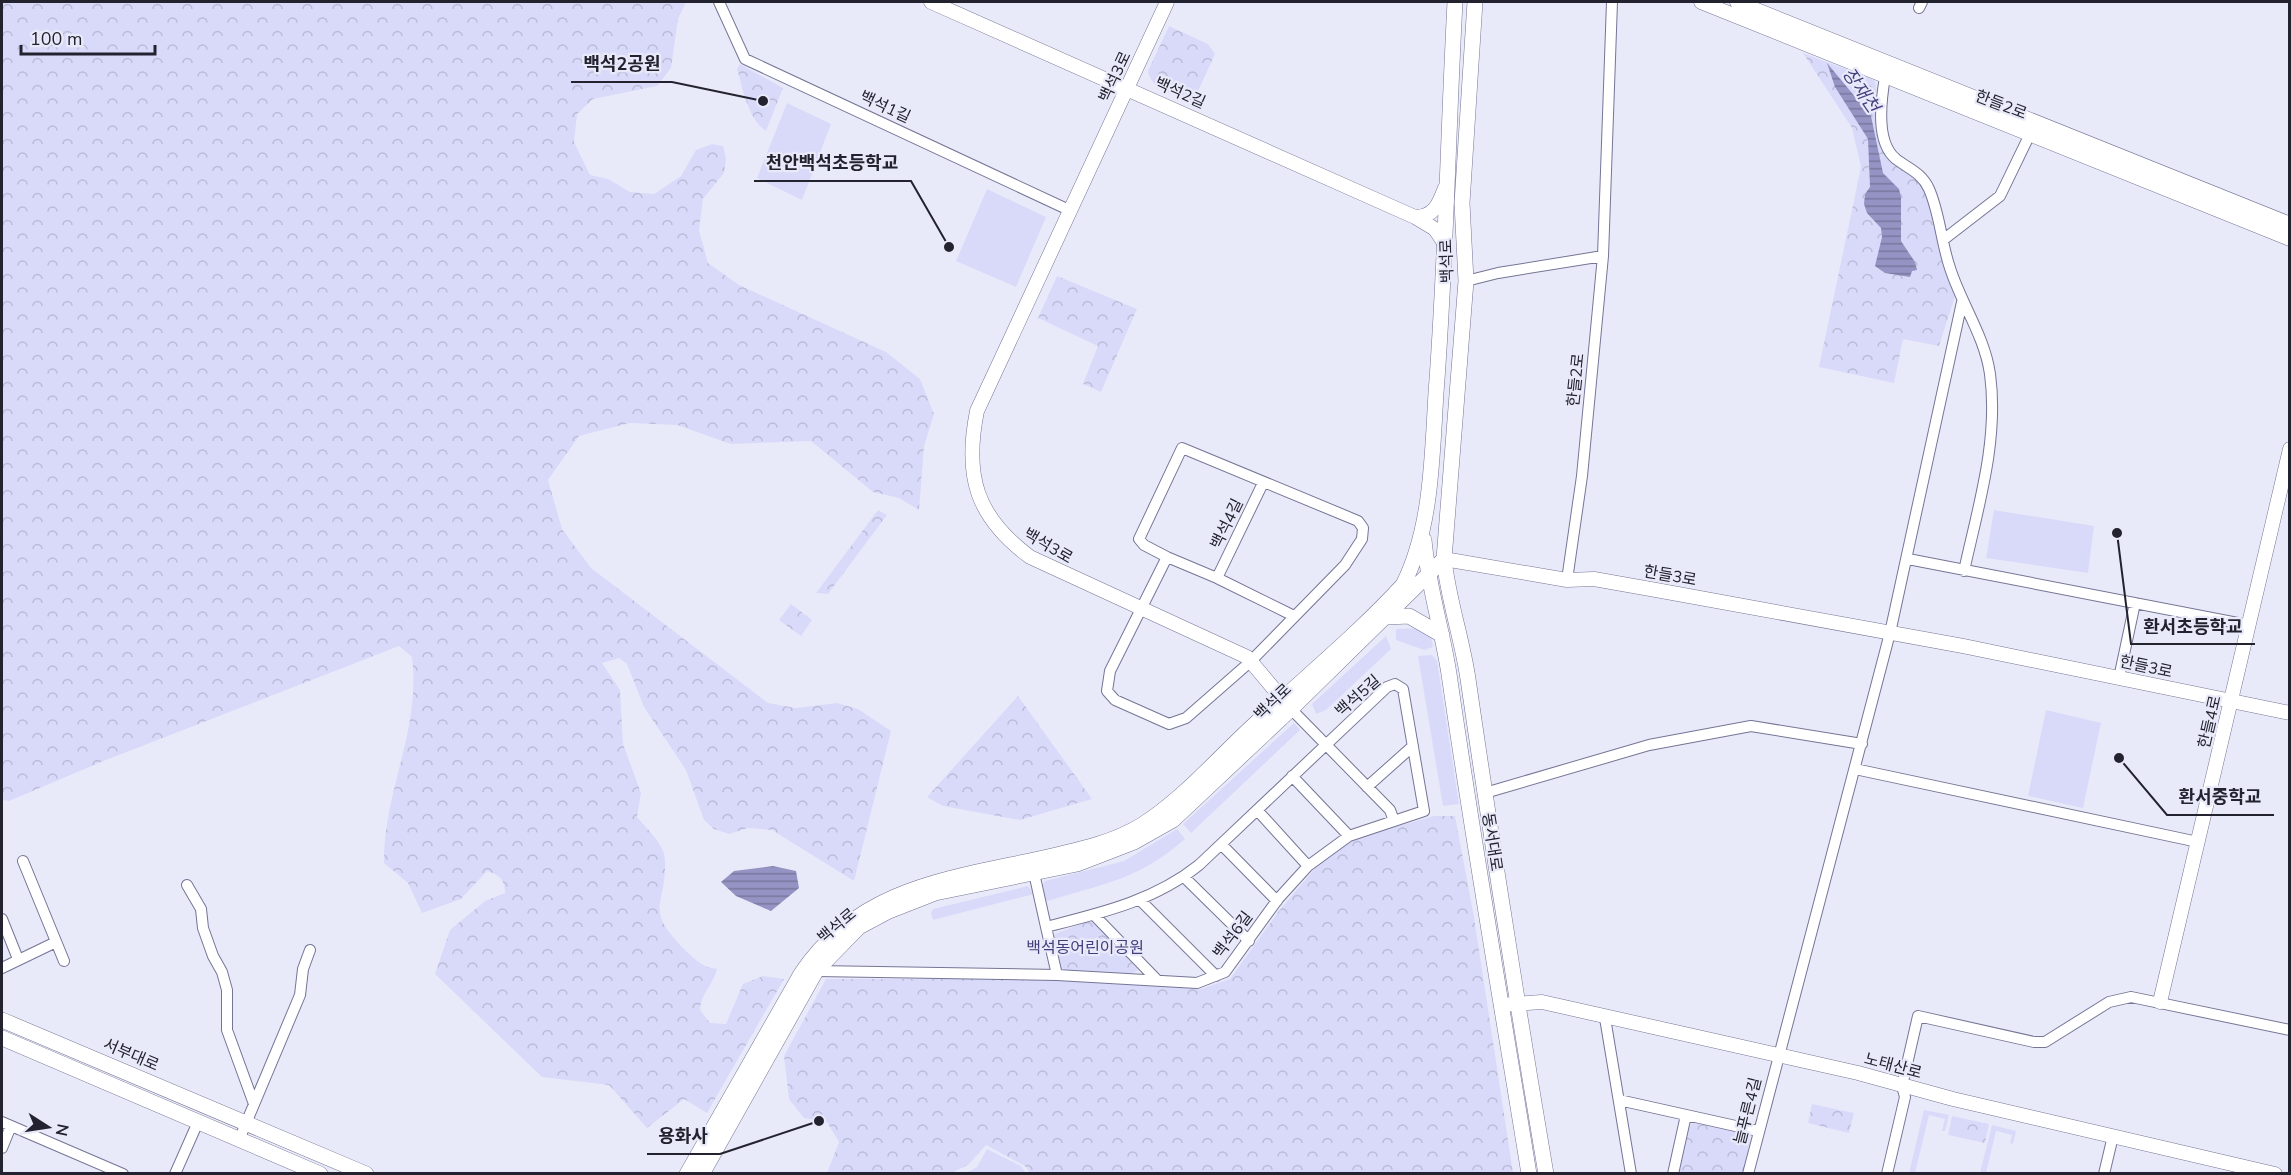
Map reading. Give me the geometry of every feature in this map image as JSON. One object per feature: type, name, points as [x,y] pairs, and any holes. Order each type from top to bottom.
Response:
[{"type":"main road","name":"백석로","points":[[702,1173],[816,971],[859,927],[889,911],[935,893],[1077,864],[1134,842],[1173,820],[1403,585],[1413,565],[1424,516],[1444,300],[1445,188],[1455,2]]},
{"type":"main road","name":"백석로","points":[[687,1173],[811,959],[864,910],[900,892],[1094,846],[1126,834],[1160,812],[1387,617],[1427,570],[1444,559],[1466,281],[1462,204],[1475,2]]},
{"type":"main road","name":"동서대로","points":[[1424,516],[1427,570],[1442,635],[1472,833],[1529,1173]]},
{"type":"main road","name":"동서대로","points":[[1444,559],[1446,581],[1463,645],[1546,1173]]},
{"type":"main road","points":[[1403,585],[1427,570]]},
{"type":"main road","points":[[1387,617],[1409,616],[1442,635]]},
{"type":"main road","name":"서부대로","points":[[3,1019],[366,1173]]},
{"type":"main road","points":[[2,1038],[320,1173]]},
{"type":"street","name":"백석1길","points":[[719,2],[745,59],[1070,210]]},
{"type":"street","name":"백석2길","points":[[931,2],[1415,217],[1435,229],[1445,244]]},
{"type":"street","name":"백석3로","points":[[1167,2],[977,411],[971,446],[973,475],[983,506],[1009,542],[1052,569],[1247,657],[1286,704],[1390,810],[1394,821]]},
{"type":"street","name":"한들2로","points":[[1567,580],[1582,476],[1603,256],[1612,2]]},
{"type":"street","name":"한들2로","points":[[1701,2],[2289,238]]},
{"type":"street","name":"한들2로","points":[[1737,2],[2289,224]]},
{"type":"street","points":[[1885,77],[1881,116],[1886,144],[1896,159],[1920,174],[1929,188],[1950,269],[1959,288],[1962,302],[1978,335],[1990,373],[1991,451],[1964,571]]},
{"type":"street","points":[[1943,240],[2000,196],[2030,134]]},
{"type":"street","points":[[1415,217],[1422,217],[1433,211],[1445,188]]},
{"type":"street","points":[[1466,281],[1498,273],[1603,256]]},
{"type":"street","points":[[1778,1055],[1890,633],[1908,559],[1962,302]]},
{"type":"street","points":[[1167,557],[1110,671],[1107,691],[1115,700],[1170,724],[1186,718],[1250,662],[1351,558],[1362,539],[1363,528],[1358,521],[1182,448],[1139,538],[1144,545],[1167,557],[1217,578],[1294,616]]},
{"type":"street","name":"한들4로","points":[[2160,1002],[2289,449]]},
{"type":"street","name":"백석4길","points":[[1217,578],[1263,483]]},
{"type":"street","name":"한들3로","points":[[1444,559],[1567,580],[1594,579],[1890,633],[2289,713]]},
{"type":"street","points":[[1908,559],[2248,625]]},
{"type":"street","points":[[2119,678],[2135,603]]},
{"type":"street","name":"백석5길","points":[[1046,927],[1141,901],[1184,877],[1387,687],[1395,684],[1403,689],[1424,812]]},
{"type":"street","points":[[1485,793],[1649,745],[1751,726],[1862,744]]},
{"type":"street","points":[[1367,787],[1413,746]]},
{"type":"street","points":[[1855,769],[2198,842]]},
{"type":"street","points":[[1292,776],[1349,836]]},
{"type":"street","points":[[1257,810],[1308,866]]},
{"type":"street","name":"백석6길","points":[[816,971],[1056,975],[1197,983],[1225,972],[1277,901],[1308,866],[1349,836],[1424,812]]},
{"type":"street","points":[[1221,844],[1277,901]]},
{"type":"street","points":[[23,861],[64,961]]},
{"type":"street","points":[[1034,873],[1056,975]]},
{"type":"street","points":[[1184,877],[1249,941]]},
{"type":"street","points":[[187,885],[201,909],[203,928],[213,956],[222,972],[226,990],[227,1030],[254,1104]]},
{"type":"street","points":[[1141,901],[1216,976]]},
{"type":"street","points":[[1094,915],[1156,981]]},
{"type":"street","points":[[2,919],[18,959]]},
{"type":"street","points":[[2,968],[56,942]]},
{"type":"street","points":[[239,1140],[300,994],[303,969],[310,950]]},
{"type":"street","points":[[1887,1173],[1905,1097],[1902,1086],[1918,1016],[2034,1042],[2045,1042],[2120,998],[2131,997],[2289,1030]]},
{"type":"street","name":"노태산로","points":[[1501,1005],[1542,1002],[1605,1018],[1778,1055],[2275,1173]]},
{"type":"street","points":[[1605,1018],[1631,1173]]},
{"type":"street","name":"늘푸른4길","points":[[1748,1173],[1778,1055]]},
{"type":"street","points":[[1619,1100],[1758,1131]]},
{"type":"street","points":[[1673,1173],[1686,1115]]},
{"type":"street","points":[[175,1173],[198,1122]]},
{"type":"street","points":[[2,1148],[6,1124],[123,1173]]},
{"type":"street","points":[[2104,1173],[2113,1136]]},
{"type":"green space","points":[[2,2],[686,2],[678,19],[671,68],[657,86],[593,99],[577,114],[574,142],[590,175],[608,179],[630,192],[654,194],[681,176],[696,150],[712,144],[723,146],[726,159],[724,173],[703,199],[699,230],[708,263],[739,285],[886,352],[920,379],[934,414],[924,446],[919,510],[899,498],[873,492],[811,441],[731,444],[677,425],[630,423],[579,436],[548,480],[562,529],[591,568],[768,703],[796,708],[837,703],[858,709],[891,731],[854,881],[772,830],[748,828],[729,834],[714,829],[704,820],[686,770],[644,707],[627,664],[619,658],[602,663],[620,690],[623,744],[641,793],[637,817],[654,836],[664,853],[665,875],[660,907],[664,925],[697,961],[717,969],[700,1010],[710,1023],[726,1024],[743,984],[763,976],[784,979],[707,1113],[684,1099],[647,1128],[609,1085],[542,1077],[435,974],[450,930],[485,901],[505,893],[505,888],[500,878],[487,871],[461,899],[422,913],[408,883],[384,863],[389,811],[407,736],[413,684],[412,657],[399,646],[106,760],[9,801],[2,800]]},
{"type":"green space","points":[[1169,26],[1208,44],[1215,54],[1193,102],[1159,88],[1150,78],[1148,71]]},
{"type":"green space","points":[[1803,53],[1874,80],[1880,136],[1884,151],[1894,163],[1918,181],[1923,188],[1933,212],[1946,266],[1956,293],[1939,346],[1903,339],[1894,383],[1819,367],[1861,167],[1852,128]]},
{"type":"green space","points":[[740,64],[783,88],[766,131],[750,111],[737,69]]},
{"type":"green space","points":[[787,103],[831,124],[802,200],[757,178]]},
{"type":"green space","points":[[987,189],[1046,217],[1016,287],[956,261]]},
{"type":"green space","points":[[1057,276],[1137,309],[1101,392],[1083,384],[1098,346],[1038,318]]},
{"type":"green space","points":[[878,510],[887,515],[828,594],[816,593]]},
{"type":"green space","points":[[1994,510],[2094,526],[2088,573],[1986,558]]},
{"type":"green space","points":[[791,604],[812,620],[801,636],[779,620]]},
{"type":"green space","points":[[1422,628],[1431,635],[1433,647],[1424,650],[1396,640],[1396,629]]},
{"type":"green space","points":[[1386,636],[1391,649],[1326,710],[1316,714],[1312,704]]},
{"type":"green space","points":[[1432,655],[1437,661],[1459,804],[1443,806],[1418,656]]},
{"type":"green space","points":[[1018,696],[1092,799],[1020,820],[943,806],[927,797]]},
{"type":"green space","points":[[2046,710],[2101,723],[2083,808],[2028,796]]},
{"type":"green space","points":[[1294,723],[1300,730],[1191,833],[1183,824]]},
{"type":"green space","points":[[1434,816],[1455,816],[1474,917],[1513,1173],[1030,1173],[1025,1166],[986,1145],[969,1164],[952,1173],[827,1173],[839,1142],[827,1122],[804,1118],[789,1099],[784,1056],[826,979],[1059,979],[1201,989],[1230,979],[1278,912],[1317,866],[1356,838]]},
{"type":"green space","points":[[1177,829],[1185,839],[1168,853],[1136,872],[1048,901],[1045,899],[1043,884],[1045,881],[1124,861]]},
{"type":"green space","points":[[1028,886],[1034,894],[933,920],[931,913],[933,909]]},
{"type":"green space","name":"백석동어린이공원","points":[[1088,921],[1095,922],[1138,970],[1128,976],[1060,971],[1051,942],[1055,934]]},
{"type":"green space","points":[[1812,1104],[1854,1113],[1849,1133],[1808,1123]]},
{"type":"green space","points":[[1924,1110],[1949,1115],[1945,1131],[1942,1131],[1945,1119],[1929,1115],[1915,1173],[1909,1173]]},
{"type":"green space","points":[[1952,1116],[1989,1124],[1985,1143],[1948,1135]]},
{"type":"green space","points":[[1693,1123],[1744,1133],[1750,1140],[1743,1173],[1678,1174],[1688,1127]]},
{"type":"green space","points":[[1992,1125],[2016,1131],[2013,1144],[2010,1143],[2012,1135],[1996,1131],[1986,1173],[1980,1173]]},
{"type":"green space","points":[[987,1149],[1021,1166],[1026,1173],[966,1173],[977,1167]]},
{"type":"shaded area","points":[[1827,63],[1871,116],[1883,173],[1899,189],[1901,197],[1901,241],[1915,262],[1917,270],[1912,271],[1910,277],[1885,273],[1875,266],[1882,237],[1881,228],[1867,213],[1864,204],[1865,194],[1870,187],[1868,139],[1835,87]]},
{"type":"shaded area","points":[[773,866],[796,871],[799,888],[771,911],[736,896],[721,882],[734,871]]},
{"type":"place","name":"백석2공원","points":[[763,101]]},
{"type":"place","name":"천안백석초등학교","points":[[949,247]]},
{"type":"place","name":"환서초등학교","points":[[2117,533]]},
{"type":"place","name":"환서중학교","points":[[2119,758]]},
{"type":"place","name":"용화사","points":[[819,1121]]},
{"type":"water label","name":"장재천","points":[[1861,90]]}]
